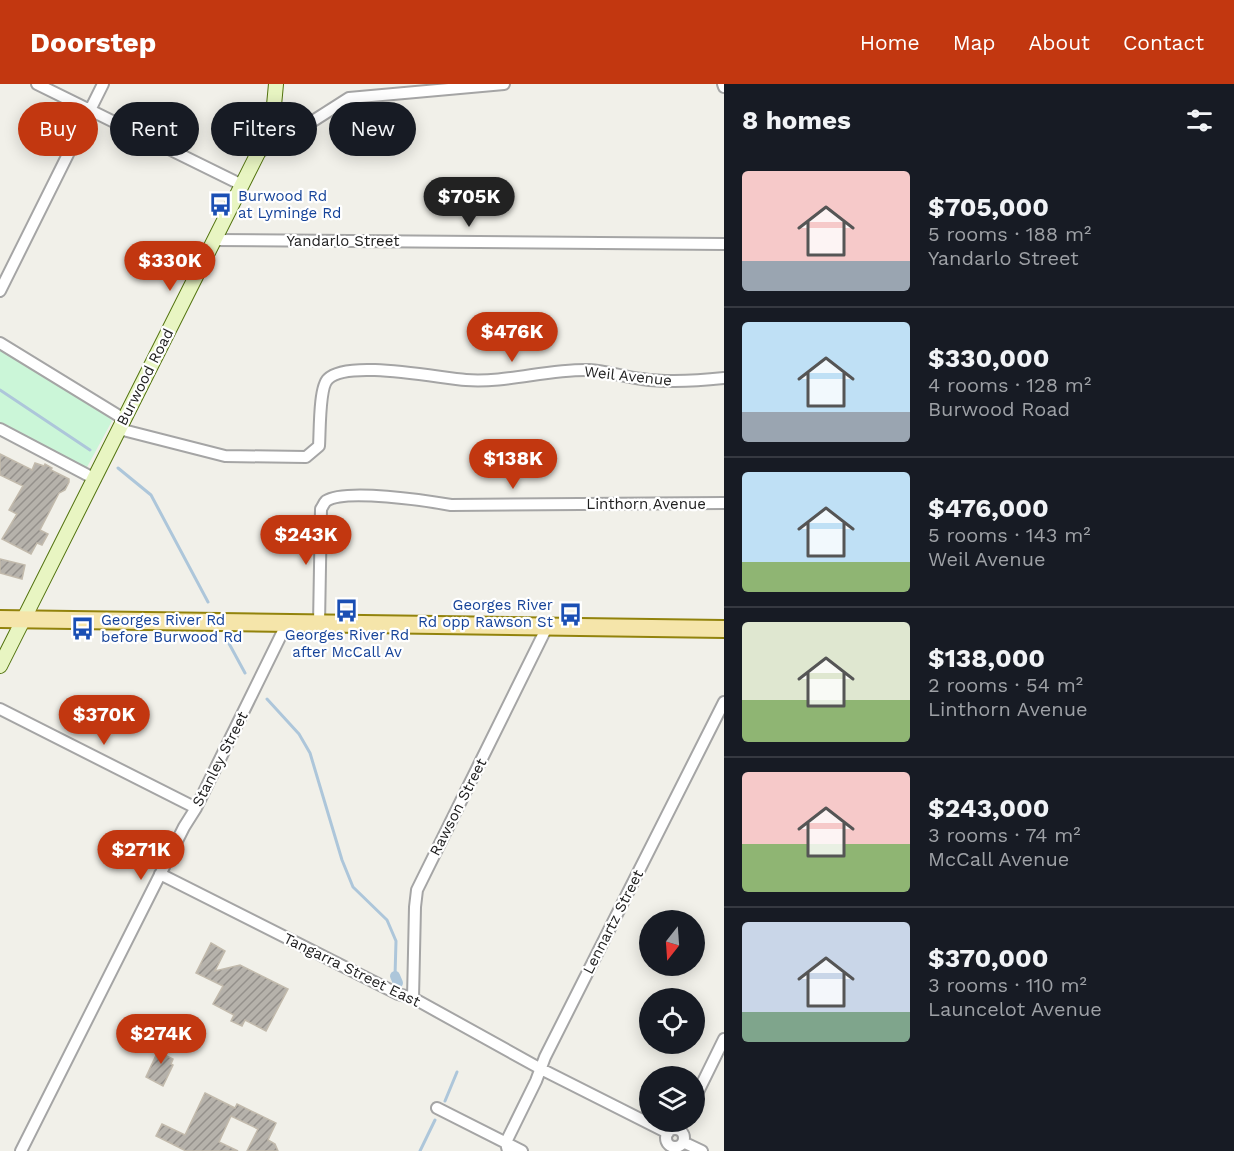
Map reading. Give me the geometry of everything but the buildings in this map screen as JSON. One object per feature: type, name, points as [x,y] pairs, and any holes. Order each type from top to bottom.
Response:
[{"type":"main road","name":"Burwood Road","points":[[274,102],[276,84]]},
{"type":"main road","name":"Burwood Road","points":[[0,666],[256,156]]},
{"type":"main road","points":[[0,620],[724,629]]},
{"type":"street","points":[[37,84],[74,102]]},
{"type":"street","points":[[94,102],[103,84]]},
{"type":"street","points":[[317,119],[349,98],[504,84]]},
{"type":"street","points":[[98,114],[242,185]]},
{"type":"street","points":[[0,291],[67,156]]},
{"type":"street","name":"Yandarlo Street","points":[[214,240],[724,244]]},
{"type":"street","points":[[0,343],[122,424]]},
{"type":"street","name":"Weil Avenue","points":[[122,424],[225,456],[306,457],[319,446],[323,386],[330,376],[342,371],[370,370],[466,380],[497,380],[551,371],[590,370],[671,382],[724,378]]},
{"type":"street","points":[[0,429],[95,479]]},
{"type":"street","name":"Linthorn Avenue","points":[[319,624],[321,509],[327,501],[333,499],[364,496],[407,498],[451,505],[724,503]]},
{"type":"street","name":"Stanley Street","points":[[21,1151],[160,874],[196,808],[287,623]]},
{"type":"street","name":"Rawson Street","points":[[413,998],[417,890],[547,627]]},
{"type":"street","name":"Lennartz Street","points":[[507,1147],[541,1069],[724,702]]},
{"type":"street","points":[[0,709],[196,808]]},
{"type":"street","name":"Tangarra Street East","points":[[160,874],[398,994],[413,998],[541,1069],[668,1133]]},
{"type":"street","points":[[705,1078],[724,1039]]},
{"type":"street","points":[[437,1108],[507,1147],[522,1151]]},
{"type":"street","points":[[668,1133],[670,1148],[683,1142],[683,1132]]},
{"type":"street","points":[[683,1142],[702,1151]]},
{"type":"green space","points":[[0,349],[108,416],[112,421],[86,469],[0,425]]},
{"type":"waterway","points":[[0,390],[90,450]]},
{"type":"waterway","points":[[118,468],[151,495],[208,602]]},
{"type":"waterway","points":[[226,638],[245,673]]},
{"type":"waterway","points":[[267,699],[299,734],[310,753],[342,860],[353,887],[387,920],[396,941],[395,976]]},
{"type":"waterway","points":[[395,976],[398,983]]},
{"type":"waterway","points":[[445,1101],[457,1072]]},
{"type":"waterway","points":[[420,1151],[435,1120]]},
{"type":"place","name":"Burwood Rd at Lyminge Rd","points":[[220,205]]},
{"type":"place","name":"Georges River Rd after McCall Av","points":[[347,611]]},
{"type":"place","name":"Georges River Rd opp Rawson St","points":[[571,614]]},
{"type":"place","name":"Georges River Rd before Burwood Rd","points":[[83,629]]}]
